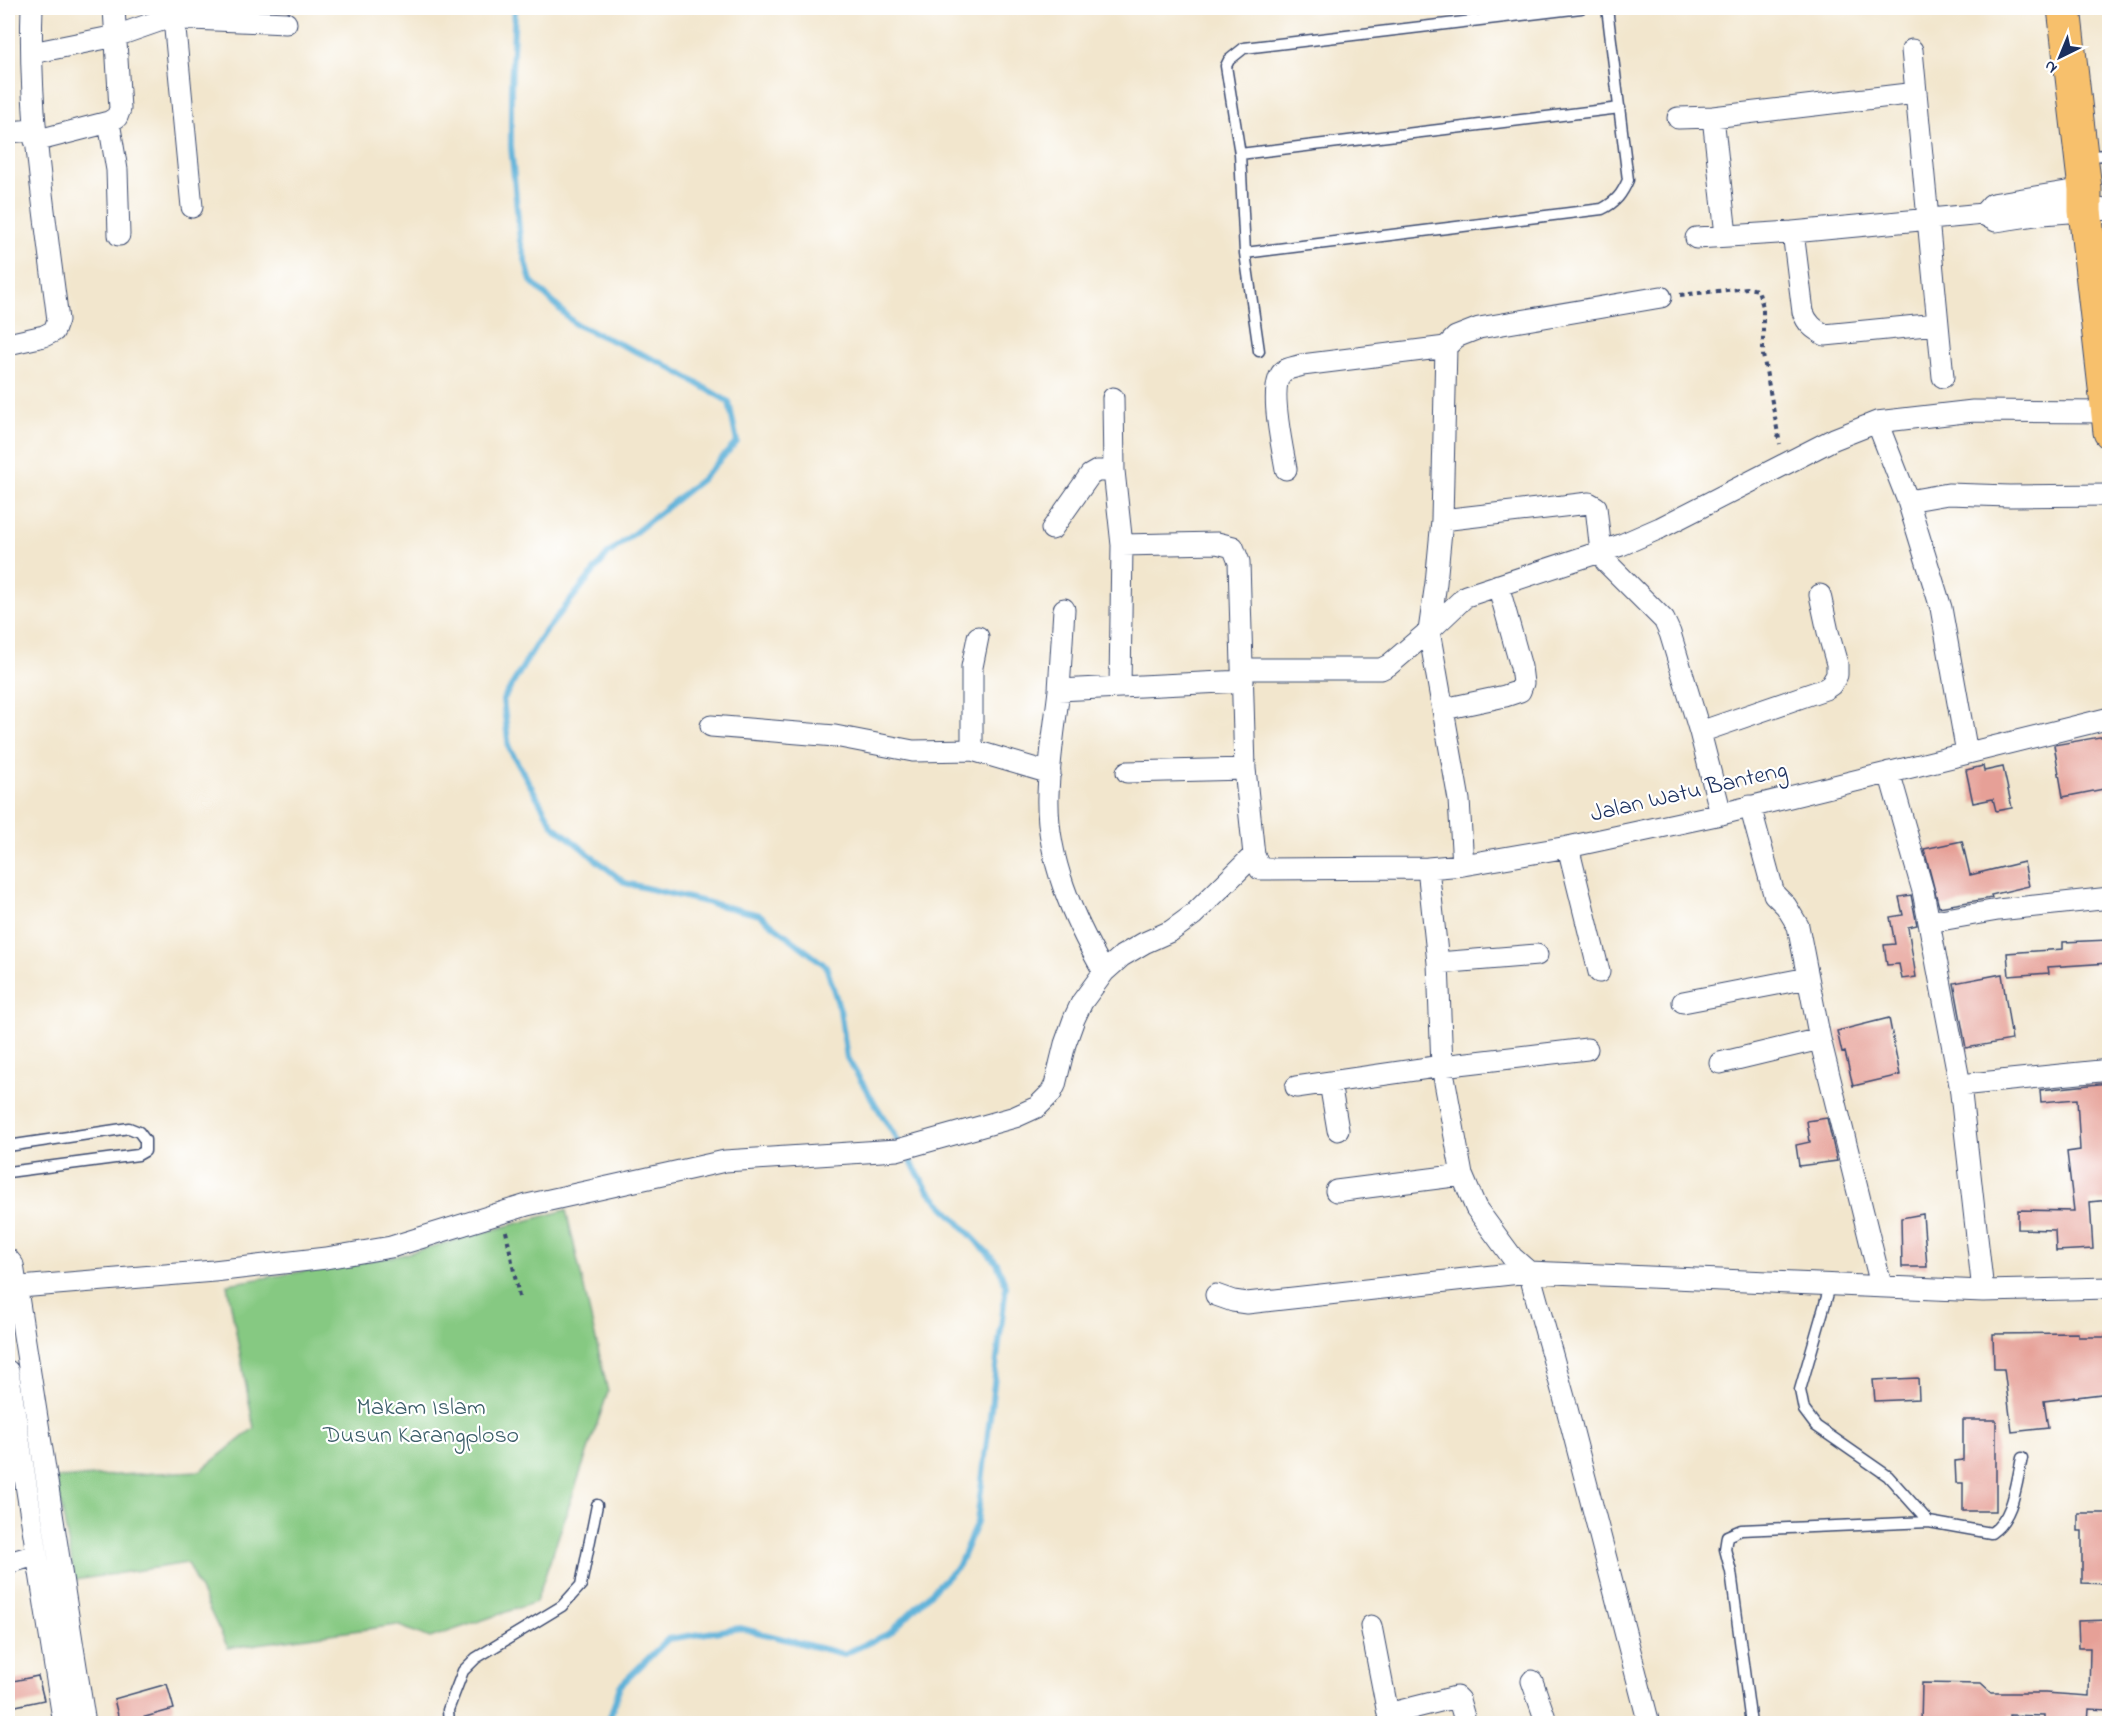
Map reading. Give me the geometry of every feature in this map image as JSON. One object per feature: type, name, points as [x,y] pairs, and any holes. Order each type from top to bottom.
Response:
[{"type":"main road","points":[[2064,8],[2095,156],[2093,203],[2109,420]]},
{"type":"street","points":[[8,344],[44,336],[54,331],[58,320],[35,135],[32,8]]},
{"type":"street","points":[[8,132],[35,135],[109,122],[117,117],[120,109],[114,8]]},
{"type":"street","points":[[32,53],[116,36],[162,20],[286,24]]},
{"type":"street","points":[[174,20],[192,207]]},
{"type":"street","points":[[1912,50],[1943,377]]},
{"type":"street","points":[[1678,118],[1713,117],[1916,93]]},
{"type":"street","points":[[1713,117],[1726,235]]},
{"type":"street","points":[[109,122],[117,170],[119,235]]},
{"type":"street","points":[[1696,238],[1793,232],[1983,214],[1992,204],[2093,203]]},
{"type":"street","points":[[1793,232],[1803,312],[1806,321],[1814,328],[1825,335],[1937,324]]},
{"type":"street","points":[[1286,469],[1276,396],[1277,381],[1284,371],[1302,365],[1446,346],[1456,337],[1479,328],[1661,297]]},
{"type":"street","points":[[1446,346],[1442,520],[1431,638],[1459,800],[1463,865]]},
{"type":"street","points":[[1113,398],[1114,471],[1122,545],[1120,687]]},
{"type":"street","points":[[1059,690],[1120,687],[1242,675],[1381,669],[1431,638],[1466,596],[1500,589],[1603,556],[1834,439],[1974,411],[2109,420]]},
{"type":"street","points":[[1880,431],[1908,501],[1941,608],[1967,753]]},
{"type":"street","points":[[1052,529],[1090,475],[1097,471],[1114,471]]},
{"type":"street","points":[[1908,501],[1948,494],[2109,495]]},
{"type":"street","points":[[1442,520],[1589,503],[1596,507],[1599,515],[1603,556],[1664,620],[1670,633],[1700,732],[1721,814]]},
{"type":"street","points":[[11,1288],[214,1271],[326,1258],[391,1247],[527,1205],[725,1161],[897,1149],[927,1143],[1015,1118],[1037,1107],[1055,1085],[1065,1044],[1082,1002],[1104,972],[1122,956],[1171,931],[1262,864],[1245,769],[1239,562],[1233,547],[1217,543],[1122,545]]},
{"type":"street","points":[[1444,709],[1520,691],[1523,683],[1521,668],[1500,589]]},
{"type":"street","points":[[1700,732],[1831,685],[1837,675],[1837,664],[1820,595]]},
{"type":"street","points":[[1064,609],[1059,690],[1050,773],[1049,822],[1062,884],[1083,935],[1104,972]]},
{"type":"street","points":[[972,750],[972,667],[978,636]]},
{"type":"street","name":"Jalan Watu Banteng","points":[[1262,864],[1428,868],[1463,865],[1568,848],[1721,814],[2109,718]]},
{"type":"street","points":[[711,726],[835,736],[913,751],[972,750],[1050,773]]},
{"type":"street","points":[[1127,772],[1245,769]]},
{"type":"street","points":[[1889,772],[1923,891],[1960,1085],[1983,1291]]},
{"type":"street","points":[[1750,806],[1774,894],[1786,906],[1798,926],[1820,1039],[1881,1285]]},
{"type":"street","points":[[1568,848],[1599,972]]},
{"type":"street","points":[[1428,868],[1438,963],[1442,1065],[1462,1175],[1476,1208],[1512,1257],[1529,1272],[1649,1724]]},
{"type":"street","points":[[1929,922],[1998,910],[2109,898]]},
{"type":"street","points":[[1438,963],[1538,955]]},
{"type":"street","points":[[1683,1002],[1809,978]]},
{"type":"street","points":[[1720,1063],[1820,1039]]},
{"type":"street","points":[[1296,1087],[1442,1065],[1587,1049]]},
{"type":"street","points":[[1960,1085],[2109,1070]]},
{"type":"street","points":[[1330,1083],[1338,1130]]},
{"type":"street","points":[[1336,1191],[1462,1175]]},
{"type":"street","points":[[8,1259],[13,1265],[11,1288],[85,1724]]},
{"type":"street","points":[[1216,1295],[1247,1303],[1529,1272],[1983,1291],[2109,1288]]},
{"type":"street","points":[[8,1371],[64,1724]]},
{"type":"street","points":[[8,1563],[36,1555]]},
{"type":"street","points":[[1371,1626],[1389,1719],[1456,1697],[1466,1724]]},
{"type":"street","points":[[1532,1681],[1547,1724]]},
{"type":"lane","points":[[1259,351],[1245,253],[1240,154],[1226,66],[1229,60],[1244,48],[1581,8]]},
{"type":"lane","points":[[1245,253],[1602,209],[1617,200],[1628,180],[1607,8]]},
{"type":"lane","points":[[1240,154],[1620,108]]},
{"type":"lane","points":[[8,1146],[129,1128],[139,1132],[145,1140],[145,1151],[138,1155],[8,1172]]},
{"type":"lane","points":[[1831,1283],[1800,1390],[1803,1410],[1816,1425],[1888,1476],[1929,1522]]},
{"type":"lane","points":[[1751,1724],[1731,1572],[1725,1549],[1727,1536],[1741,1530],[1929,1522],[1991,1533],[2007,1518],[2022,1458]]},
{"type":"lane","points":[[449,1724],[448,1710],[463,1671],[476,1658],[562,1606],[581,1585],[597,1505]]},
{"type":"path","points":[[1661,297],[1747,288],[1758,290],[1763,307],[1763,355],[1784,466]]},
{"type":"path","points":[[502,1213],[519,1297]]},
{"type":"green space","name":"Makam Islam Dusun Karangploso","points":[[566,1210],[608,1392],[536,1602],[430,1638],[397,1625],[228,1648],[187,1563],[75,1580],[56,1478],[200,1471],[254,1428],[227,1284],[397,1256]]},
{"type":"building","points":[[2105,736],[2109,759],[2109,788],[2063,797],[2054,745]]},
{"type":"building","points":[[1983,766],[1984,771],[2003,767],[2012,808],[1996,811],[1993,799],[1973,803],[1966,770]]},
{"type":"building","points":[[1962,841],[1970,875],[2024,862],[2029,886],[1991,895],[1992,898],[1939,907],[1924,849]]},
{"type":"building","points":[[1911,895],[1917,925],[1908,927],[1916,977],[1902,979],[1899,964],[1887,965],[1884,945],[1895,944],[1890,917],[1903,915],[1899,897]]},
{"type":"building","points":[[2109,940],[2109,963],[2048,967],[2049,973],[2009,976],[2007,953],[2063,949],[2063,942]]},
{"type":"building","points":[[2002,974],[2012,1040],[1966,1048],[1954,983]]},
{"type":"building","points":[[1889,1018],[1900,1075],[1853,1086],[1845,1052],[1842,1053],[1837,1031]]},
{"type":"building","points":[[2109,1083],[2109,1200],[2090,1202],[2093,1249],[2056,1251],[2055,1230],[2018,1229],[2018,1210],[2074,1211],[2067,1152],[2080,1150],[2077,1099],[2041,1102],[2040,1090]]},
{"type":"building","points":[[1827,1118],[1837,1161],[1799,1166],[1796,1145],[1810,1142],[1807,1121]]},
{"type":"building","points":[[1923,1214],[1927,1267],[1902,1267],[1901,1218]]},
{"type":"building","points":[[2078,1333],[2078,1337],[2109,1337],[2109,1393],[2044,1401],[2048,1428],[2012,1432],[2004,1369],[1994,1369],[1993,1334]]},
{"type":"building","points":[[1918,1378],[1919,1399],[1875,1401],[1873,1380]]},
{"type":"building","points":[[1963,1420],[1996,1420],[1996,1511],[1963,1511],[1963,1483],[1956,1483],[1955,1461],[1963,1460]]},
{"type":"building","points":[[2078,1513],[2109,1513],[2109,1584],[2082,1583],[2082,1531],[2078,1531]]},
{"type":"building","points":[[2109,1620],[2109,1710],[2089,1709],[2088,1724],[2044,1724],[2044,1716],[2009,1715],[2009,1724],[1921,1724],[1922,1683],[1981,1684],[1991,1693],[2089,1696],[2090,1648],[2079,1648],[2078,1621]]},
{"type":"building","points":[[38,1676],[44,1700],[11,1707],[8,1682]]},
{"type":"building","points":[[167,1684],[174,1709],[120,1724],[114,1699]]},
{"type":"waterway","points":[[515,8],[511,146],[520,240],[531,281],[575,324],[664,364],[729,402],[737,442],[702,479],[608,554],[540,638],[503,700],[509,748],[553,825],[625,883],[760,915],[826,966],[840,1010],[847,1058],[928,1190],[997,1263],[1006,1286],[977,1522],[959,1565],[890,1633],[844,1654],[740,1628],[668,1639],[620,1686],[608,1724]]}]
